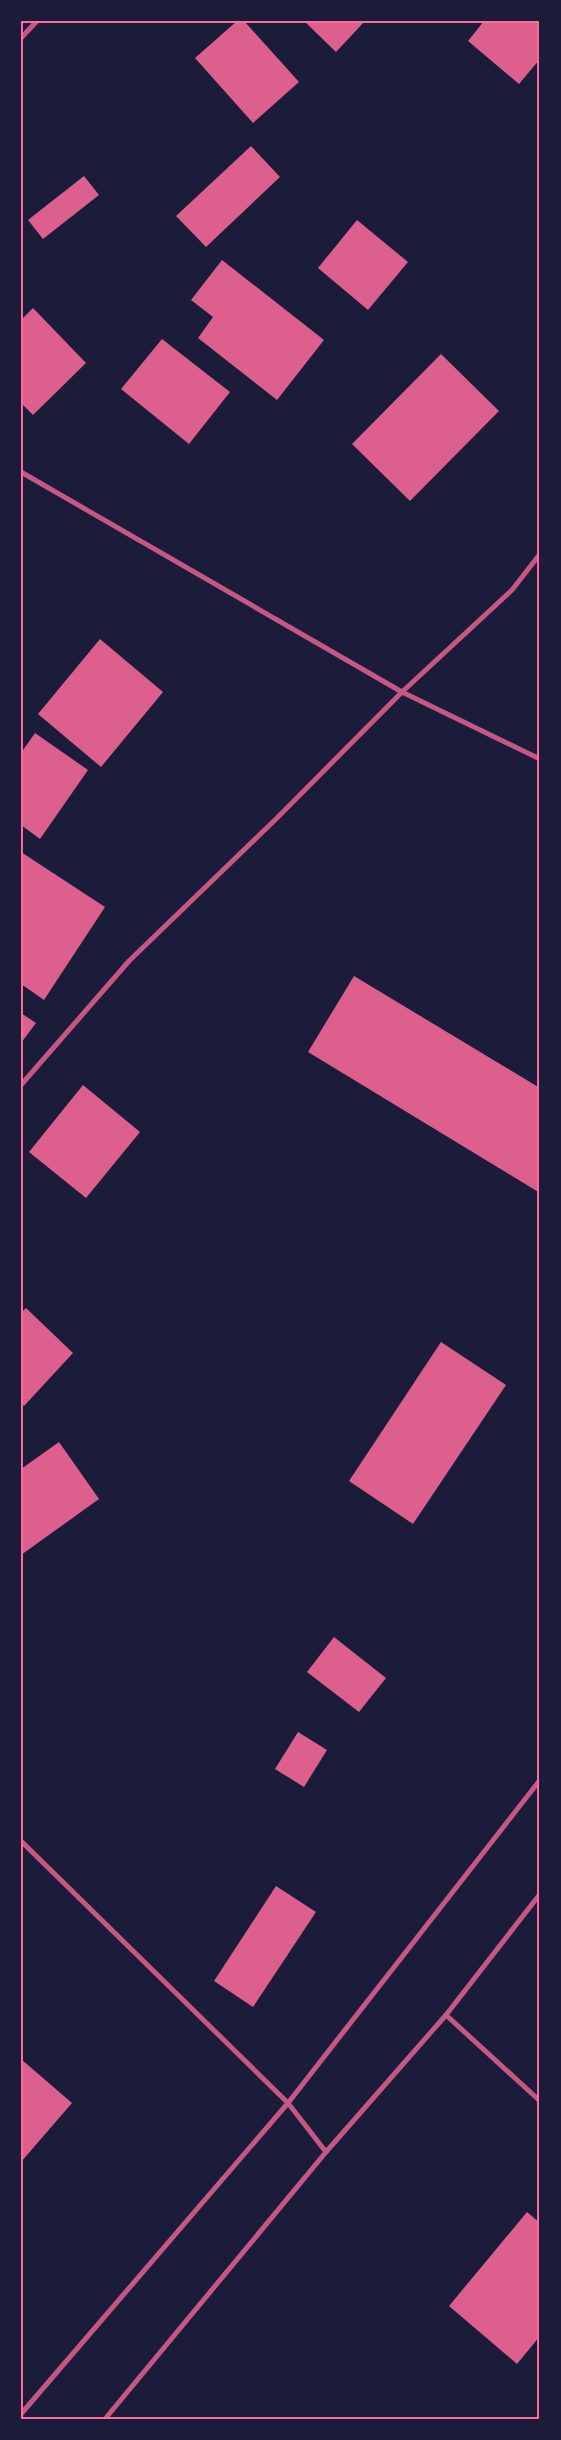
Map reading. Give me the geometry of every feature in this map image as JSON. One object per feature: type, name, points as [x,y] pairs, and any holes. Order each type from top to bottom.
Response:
[{"type":"street","points":[[21,38],[37,21]]},
{"type":"street","points":[[21,472],[402,692],[540,760]]},
{"type":"street","points":[[21,1085],[129,962],[277,818],[402,692],[512,590],[540,554]]},
{"type":"street","points":[[21,2414],[288,2103],[540,1780]]},
{"type":"street","points":[[21,1841],[288,2103],[326,2152]]},
{"type":"street","points":[[105,2419],[326,2152],[446,2015],[540,1894]]},
{"type":"street","points":[[446,2015],[540,2101]]},
{"type":"building","points":[[237,21],[244,21],[299,82],[253,123],[195,58]]},
{"type":"building","points":[[304,21],[365,21],[336,52]]},
{"type":"building","points":[[484,21],[540,21],[540,59],[519,84],[468,41]]},
{"type":"building","points":[[251,146],[280,177],[206,247],[176,216]]},
{"type":"building","points":[[84,176],[99,195],[43,239],[28,220]]},
{"type":"building","points":[[357,220],[408,262],[368,310],[318,268]]},
{"type":"building","points":[[222,260],[324,340],[277,400],[198,338],[213,317],[191,300]]},
{"type":"building","points":[[33,308],[86,363],[33,415],[21,403],[21,320]]},
{"type":"building","points":[[162,339],[230,392],[189,444],[121,389]]},
{"type":"building","points":[[441,354],[499,411],[410,501],[352,444]]},
{"type":"building","points":[[100,639],[163,692],[101,767],[38,714]]},
{"type":"building","points":[[35,733],[88,770],[40,839],[21,825],[21,753]]},
{"type":"building","points":[[21,852],[105,907],[44,1000],[21,984]]},
{"type":"building","points":[[354,976],[540,1088],[540,1193],[308,1052]]},
{"type":"building","points":[[21,1013],[36,1023],[21,1043]]},
{"type":"building","points":[[83,1085],[140,1132],[86,1198],[29,1152]]},
{"type":"building","points":[[26,1308],[73,1353],[24,1406],[21,1403],[21,1313]]},
{"type":"building","points":[[441,1342],[506,1385],[413,1524],[349,1481]]},
{"type":"building","points":[[59,1442],[99,1499],[21,1555],[21,1469]]},
{"type":"building","points":[[334,1637],[386,1678],[359,1712],[307,1672]]},
{"type":"building","points":[[298,1732],[327,1750],[304,1787],[275,1769]]},
{"type":"building","points":[[276,1886],[316,1912],[253,2007],[214,1981]]},
{"type":"building","points":[[21,2059],[72,2103],[21,2162]]},
{"type":"building","points":[[527,2212],[540,2223],[540,2336],[517,2364],[449,2306]]}]
